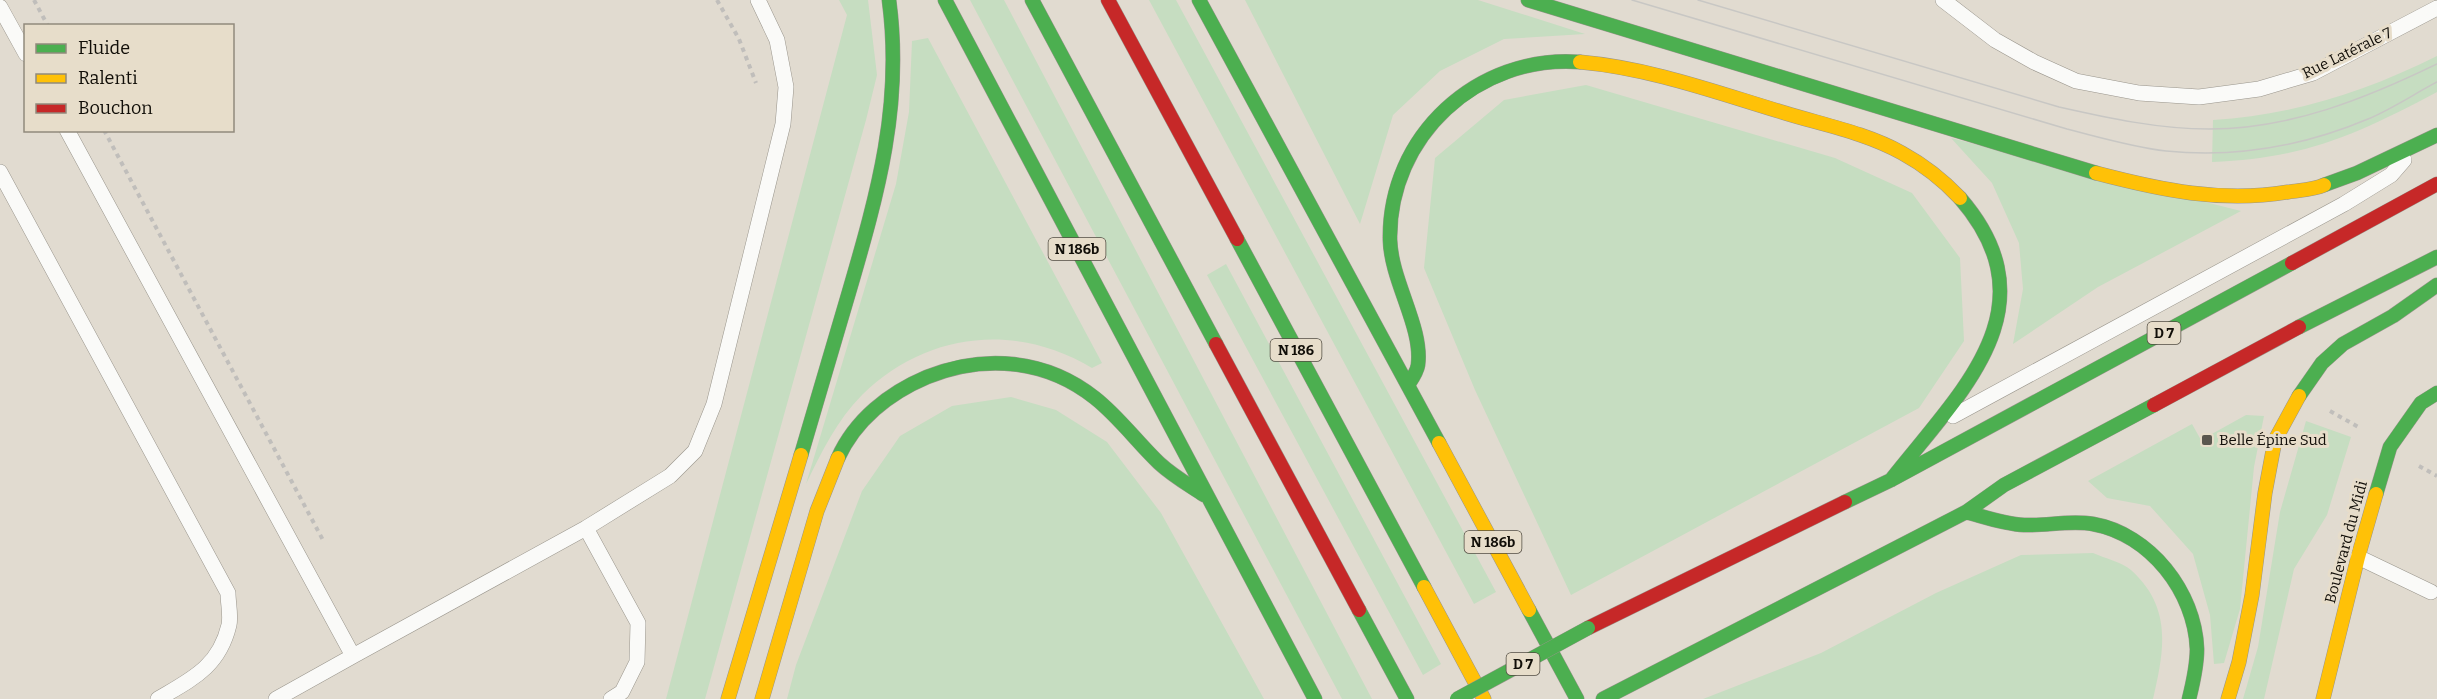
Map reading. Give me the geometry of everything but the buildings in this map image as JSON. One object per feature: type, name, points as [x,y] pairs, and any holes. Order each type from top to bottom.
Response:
[{"type":"main road","points":[[728,699],[868,229],[887,157],[895,94],[894,48],[889,0]]},
{"type":"main road","name":"N 186b","points":[[945,0],[1315,699]]},
{"type":"main road","points":[[1032,0],[1407,699]]},
{"type":"main road","name":"N 186","points":[[1108,0],[1484,699]]},
{"type":"main road","name":"N 186b","points":[[1199,0],[1577,699]]},
{"type":"main road","points":[[1528,0],[2070,166],[2162,190],[2224,197],[2277,194],[2320,187],[2415,147],[2437,135]]},
{"type":"main road","points":[[1408,385],[1418,364],[1416,344],[1395,271],[1390,240],[1393,205],[1401,175],[1415,150],[1445,108],[1460,96],[1512,70],[1562,61],[1630,69],[1724,94],[1870,140],[1909,156],[1934,173],[1959,195],[1978,219],[1998,271],[2000,301],[1990,347],[1965,388],[1891,480]]},
{"type":"main road","name":"D 7","points":[[1457,699],[1588,628],[1891,480],[2437,184]]},
{"type":"main road","points":[[1603,699],[1966,512],[2014,480],[2376,286],[2437,257]]},
{"type":"main road","points":[[2228,699],[2239,662],[2252,595],[2265,493],[2275,440],[2300,394],[2322,363],[2343,344],[2392,316],[2437,285]]},
{"type":"main road","points":[[762,699],[821,498],[843,451],[857,427],[885,400],[910,384],[969,363],[999,362],[1051,372],[1095,397],[1125,423],[1158,462],[1176,478],[1208,497]]},
{"type":"main road","name":"Boulevard du Midi","points":[[2323,699],[2358,557],[2390,447],[2421,403],[2437,393]]},
{"type":"main road","points":[[1966,512],[2022,525],[2094,524],[2127,536],[2153,552],[2174,579],[2187,608],[2196,641],[2194,677],[2189,699]]},
{"type":"lane","points":[[276,699],[586,528],[670,476],[695,451],[714,405],[783,124],[786,87],[777,40],[759,0]]},
{"type":"lane","name":"Rue Latérale 7","points":[[1943,0],[1995,40],[2034,63],[2076,81],[2139,93],[2199,97],[2259,89],[2313,73],[2437,8]]},
{"type":"lane","points":[[0,7],[24,50]]},
{"type":"lane","points":[[68,132],[353,656]]},
{"type":"lane","points":[[1934,426],[2344,204],[2391,175],[2415,147]]},
{"type":"lane","points":[[0,172],[228,593],[229,624],[217,658],[198,675],[158,699]]},
{"type":"lane","points":[[586,528],[638,623],[637,662],[622,693],[611,699]]},
{"type":"lane","points":[[2358,557],[2431,592]]},
{"type":"path","points":[[34,0],[47,24]]},
{"type":"path","points":[[717,0],[738,39],[758,93]]},
{"type":"path","points":[[105,132],[324,542]]},
{"type":"path","points":[[2326,409],[2363,430]]},
{"type":"path","points":[[2416,465],[2437,476]]},
{"type":"green space","points":[[839,0],[868,0],[877,75],[866,120],[705,699],[666,699],[847,15]]},
{"type":"green space","points":[[970,0],[1004,0],[1372,699],[1342,699]]},
{"type":"green space","points":[[1149,0],[1176,0],[1496,592],[1474,604]]},
{"type":"green space","points":[[1245,0],[1478,0],[1585,34],[1504,39],[1440,71],[1393,115],[1360,224]]},
{"type":"green space","points":[[928,38],[1102,363],[1092,368],[1063,353],[1033,344],[1003,340],[972,341],[943,347],[914,358],[887,374],[853,405],[830,437],[806,484],[896,184],[909,112],[912,41]]},
{"type":"green space","points":[[2437,56],[2437,92],[2381,120],[2329,142],[2303,150],[2245,160],[2212,162],[2213,120],[2272,113],[2328,100],[2356,91]]},
{"type":"green space","points":[[1586,85],[1835,158],[1912,193],[1960,258],[1964,341],[1919,408],[1571,595],[1475,390],[1424,268],[1435,158],[1504,100]]},
{"type":"green space","points":[[1951,138],[2241,211],[2098,287],[2013,344],[2023,289],[2019,243],[1992,183]]},
{"type":"green space","points":[[1226,264],[1441,664],[1423,675],[1207,275]]},
{"type":"green space","points":[[1011,397],[1056,410],[1107,442],[1161,513],[1264,699],[787,699],[796,665],[862,491],[900,436],[952,406]]},
{"type":"green space","points":[[2246,415],[2264,416],[2254,467],[2240,609],[2224,663],[2214,664],[2210,615],[2193,554],[2150,506],[2107,498],[2088,481],[2192,424],[2201,440]]},
{"type":"green space","points":[[2306,421],[2351,437],[2327,515],[2294,569],[2264,699],[2243,699],[2258,647],[2280,512]]},
{"type":"green space","points":[[2093,553],[2118,562],[2131,570],[2154,599],[2162,631],[2162,647],[2153,699],[1703,699],[1821,653],[1936,593],[2021,555]]},
{"type":"tram line","points":[[1632,0],[2067,129],[2166,151],[2218,153],[2294,143],[2368,119],[2437,82]]},
{"type":"tram line","points":[[1698,0],[2059,107],[2115,119],[2190,129],[2239,128],[2298,118],[2355,100],[2437,64]]},
{"type":"traffic: fast","points":[[801,455],[860,255],[885,148],[893,76],[889,0]]},
{"type":"traffic: fast","points":[[945,0],[1315,699]]},
{"type":"traffic: fast","points":[[1032,0],[1216,344]]},
{"type":"traffic: fast","points":[[1199,0],[1439,443]]},
{"type":"traffic: fast","points":[[1528,0],[2096,173]]},
{"type":"traffic: fast","points":[[1408,385],[1417,368],[1418,350],[1412,320],[1392,256],[1390,240],[1393,202],[1404,167],[1422,136],[1446,109],[1475,87],[1507,72],[1542,63],[1580,62]]},
{"type":"traffic: fast","points":[[2324,185],[2357,173],[2437,135]]},
{"type":"traffic: fast","points":[[1891,480],[1968,381],[1987,347],[1998,312],[1999,276],[1987,238],[1960,198]]},
{"type":"traffic: fast","points":[[1237,239],[1424,587]]},
{"type":"traffic: fast","points":[[2299,327],[2437,257]]},
{"type":"traffic: fast","points":[[1845,502],[1891,480],[2292,263]]},
{"type":"traffic: fast","points":[[2299,396],[2322,363],[2343,344],[2393,316],[2437,285]]},
{"type":"traffic: fast","points":[[838,458],[845,444],[864,420],[899,391],[927,377],[970,365],[1014,364],[1056,375],[1095,398],[1164,468],[1204,495]]},
{"type":"traffic: fast","points":[[2376,494],[2390,447],[2421,403],[2437,393]]},
{"type":"traffic: fast","points":[[1603,699],[1966,512],[2004,485],[2154,405]]},
{"type":"traffic: fast","points":[[1966,512],[2017,524],[2093,524],[2114,530],[2133,540],[2150,553],[2166,569],[2178,587],[2188,607],[2194,628],[2197,655],[2189,699]]},
{"type":"traffic: fast","points":[[1359,610],[1407,699]]},
{"type":"traffic: fast","points":[[1529,610],[1577,699]]},
{"type":"traffic: fast","points":[[1457,699],[1588,628]]},
{"type":"traffic: slow","points":[[1580,62],[1658,76],[1859,135],[1902,153],[1940,179],[1960,198]]},
{"type":"traffic: slow","points":[[2096,173],[2144,185],[2215,195],[2263,195],[2311,189],[2324,185]]},
{"type":"traffic: slow","points":[[2228,699],[2239,662],[2252,595],[2265,493],[2275,440],[2299,396]]},
{"type":"traffic: slow","points":[[1439,443],[1529,610]]},
{"type":"traffic: slow","points":[[728,699],[801,455]]},
{"type":"traffic: slow","points":[[762,699],[817,511],[838,458]]},
{"type":"traffic: slow","points":[[2323,699],[2376,494]]},
{"type":"traffic: slow","points":[[1424,587],[1484,699]]},
{"type":"traffic: jam","points":[[1108,0],[1237,239]]},
{"type":"traffic: jam","points":[[2292,263],[2437,184]]},
{"type":"traffic: jam","points":[[2154,405],[2299,327]]},
{"type":"traffic: jam","points":[[1216,344],[1359,610]]},
{"type":"traffic: jam","points":[[1588,628],[1845,502]]},
{"type":"place","name":"Belle Épine Sud","points":[[2207,440]]}]
